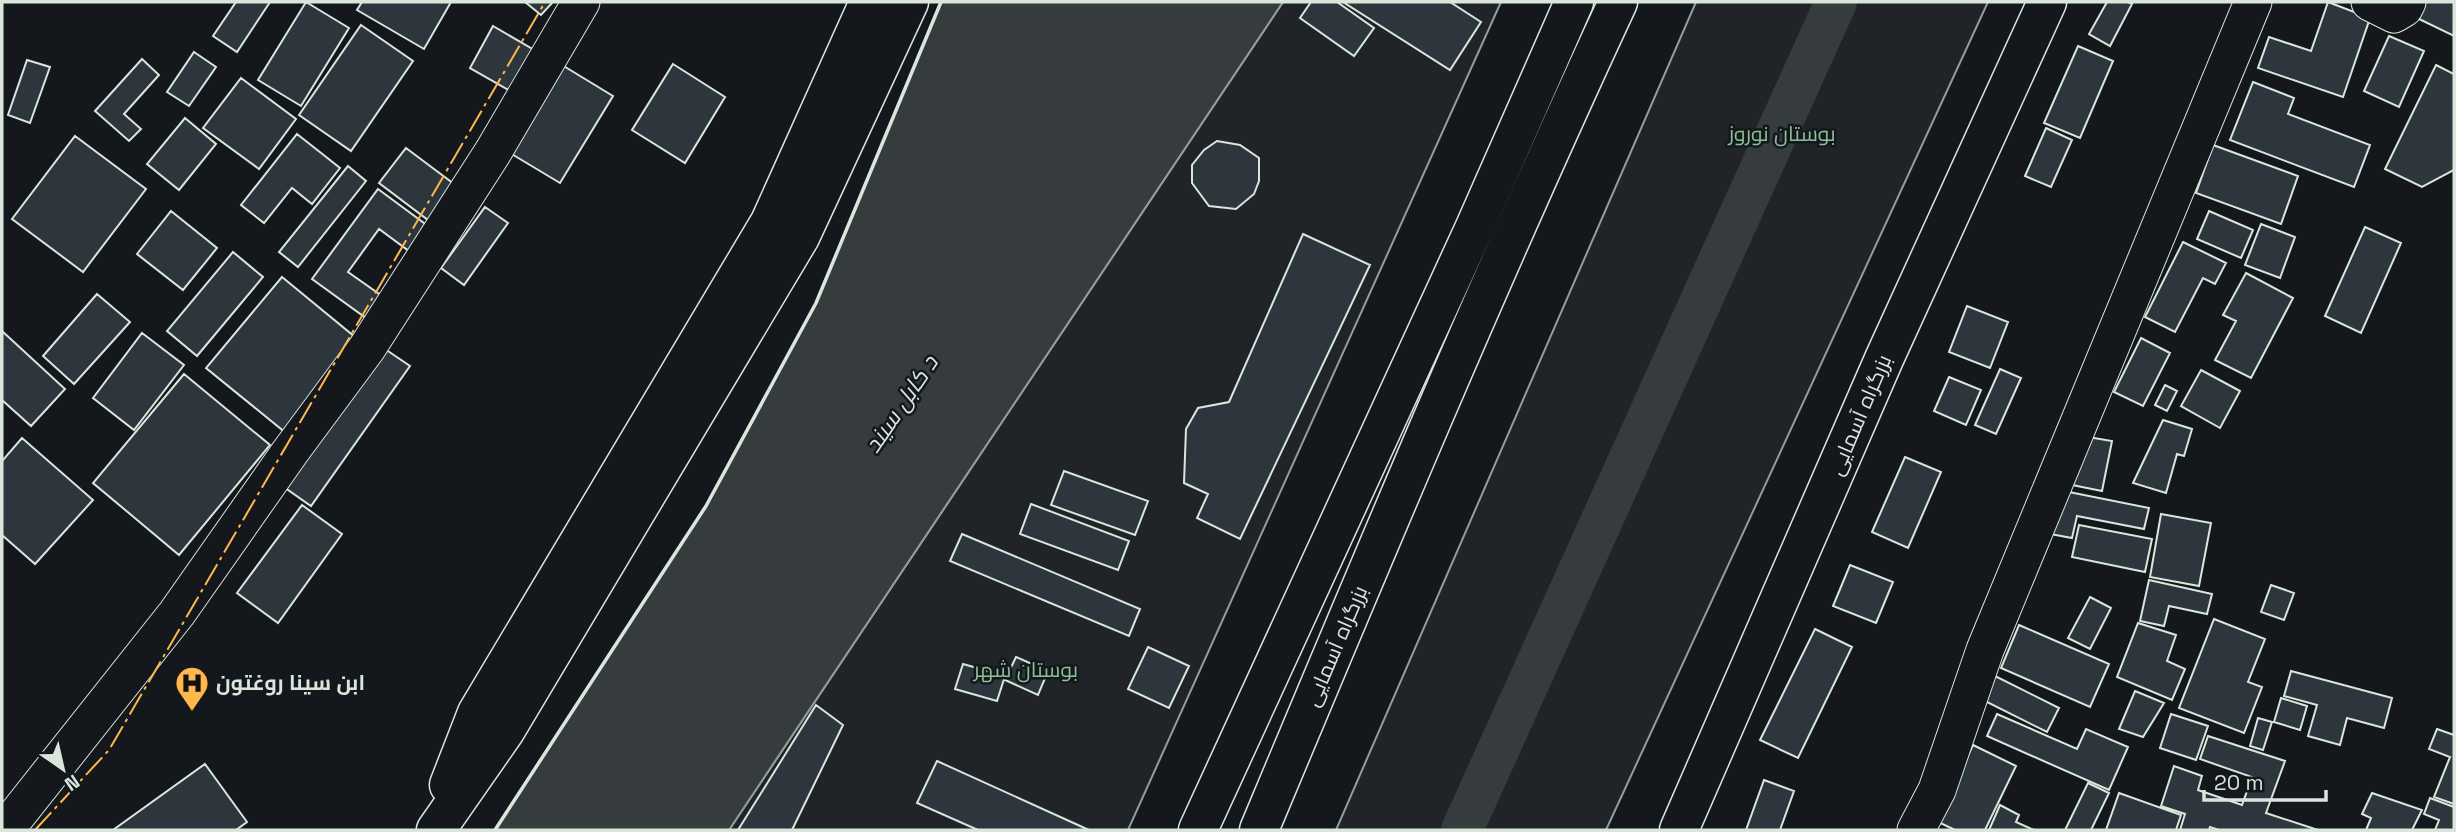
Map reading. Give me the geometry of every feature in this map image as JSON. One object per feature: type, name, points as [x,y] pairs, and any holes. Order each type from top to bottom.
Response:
[{"type":"main road","points":[[434,830],[477,713],[770,222],[869,2]]},
{"type":"main road","points":[[434,830],[505,731],[800,237],[909,2]]},
{"type":"main road","points":[[1198,830],[1475,227],[1574,2]]},
{"type":"main road","name":"بزرگراه آسمایی","points":[[1259,830],[1495,277],[1618,2]]},
{"type":"main road","name":"بزرگراه آسمایی","points":[[1679,830],[1884,359],[2047,2]]},
{"type":"street","points":[[5,830],[177,613],[289,452],[367,348],[493,152],[582,2]]},
{"type":"street","points":[[1916,830],[1937,790],[1984,650],[2253,2]]},
{"type":"street","points":[[2370,2],[2394,14],[2404,8],[2407,2]]},
{"type":"green space","name":"بوستان شهر","points":[[1283,2],[1501,2],[1128,830],[729,830]]},
{"type":"green space","name":"بوستان نوروز","points":[[1696,2],[1988,2],[1606,830],[1336,830]]},
{"type":"water","name":"د کابل سيند","points":[[941,2],[1283,2],[729,830],[495,830],[706,506],[816,303]]},
{"type":"building","points":[[236,2],[270,2],[237,52],[213,36]]},
{"type":"building","points":[[306,2],[349,28],[301,106],[258,80]]},
{"type":"building","points":[[362,2],[451,2],[424,49],[357,10]]},
{"type":"building","points":[[525,2],[553,2],[541,15]]},
{"type":"building","points":[[1311,2],[1337,2],[1374,28],[1354,56],[1300,18]]},
{"type":"building","points":[[1343,2],[1450,2],[1481,22],[1450,70]]},
{"type":"building","points":[[2107,2],[2132,4],[2110,46],[2089,34]]},
{"type":"building","points":[[2328,2],[2370,18],[2343,97],[2258,68],[2269,37],[2311,51]]},
{"type":"building","points":[[2425,2],[2454,2],[2454,36],[2417,18]]},
{"type":"building","points":[[361,25],[413,61],[351,151],[299,115]]},
{"type":"building","points":[[493,26],[536,51],[512,92],[470,68]]},
{"type":"building","points":[[2389,36],[2424,51],[2399,107],[2364,91]]},
{"type":"building","points":[[2078,46],[2113,61],[2080,138],[2044,123]]},
{"type":"building","points":[[194,52],[216,67],[189,106],[167,92]]},
{"type":"building","points":[[142,59],[159,75],[124,114],[141,129],[129,141],[95,111]]},
{"type":"building","points":[[27,60],[50,67],[30,123],[8,115]]},
{"type":"building","points":[[673,64],[725,97],[685,163],[632,130]]},
{"type":"building","points":[[562,65],[613,96],[560,183],[510,153]]},
{"type":"building","points":[[2436,65],[2454,74],[2454,170],[2422,187],[2385,169]]},
{"type":"building","points":[[241,78],[296,119],[259,169],[203,128]]},
{"type":"building","points":[[2253,82],[2294,98],[2288,114],[2370,145],[2354,187],[2230,140]]},
{"type":"building","points":[[185,118],[216,144],[179,190],[147,164]]},
{"type":"building","points":[[2046,128],[2072,140],[2051,187],[2025,176]]},
{"type":"building","points":[[297,134],[340,168],[312,204],[292,188],[264,223],[241,205]]},
{"type":"building","points":[[75,136],[146,189],[83,272],[12,219]]},
{"type":"building","points":[[1217,141],[1240,145],[1259,158],[1259,181],[1254,194],[1236,209],[1209,206],[1192,183],[1192,165],[1204,150]]},
{"type":"building","points":[[2213,145],[2298,176],[2281,224],[2196,193]]},
{"type":"building","points":[[406,148],[458,187],[432,223],[379,183]]},
{"type":"building","points":[[348,166],[366,181],[298,267],[279,252]]},
{"type":"building","points":[[378,189],[432,229],[413,254],[379,229],[348,272],[382,296],[366,318],[312,279]]},
{"type":"building","points":[[485,207],[508,223],[464,285],[441,268]]},
{"type":"building","points":[[171,211],[217,248],[183,290],[137,254]]},
{"type":"building","points":[[2209,211],[2253,230],[2241,258],[2197,239]]},
{"type":"building","points":[[2261,224],[2295,237],[2280,278],[2245,265]]},
{"type":"building","points":[[2365,227],[2401,243],[2361,333],[2325,316]]},
{"type":"building","points":[[1303,234],[1370,265],[1240,539],[1197,518],[1208,494],[1184,483],[1186,429],[1198,408],[1229,402]]},
{"type":"building","points":[[2183,242],[2226,263],[2215,284],[2203,278],[2175,332],[2145,317]]},
{"type":"building","points":[[233,252],[263,277],[197,356],[167,331]]},
{"type":"building","points":[[2246,273],[2293,298],[2251,378],[2215,360],[2236,321],[2223,315]]},
{"type":"building","points":[[282,277],[361,342],[286,433],[206,368]]},
{"type":"building","points":[[97,294],[130,322],[74,384],[43,356]]},
{"type":"building","points":[[1967,306],[2008,322],[1990,368],[1949,352]]},
{"type":"building","points":[[2,331],[65,389],[31,426],[2,400]]},
{"type":"building","points":[[142,333],[184,365],[134,430],[93,398]]},
{"type":"building","points":[[2141,338],[2170,353],[2143,406],[2114,392]]},
{"type":"building","points":[[379,345],[410,366],[311,506],[281,485]]},
{"type":"building","points":[[2000,369],[2021,378],[1996,434],[1975,425]]},
{"type":"building","points":[[2201,370],[2240,391],[2220,428],[2181,406]]},
{"type":"building","points":[[184,374],[270,445],[179,555],[93,483]]},
{"type":"building","points":[[1949,377],[1981,390],[1966,425],[1934,411]]},
{"type":"building","points":[[2165,385],[2177,391],[2167,411],[2155,405]]},
{"type":"building","points":[[2163,420],[2192,429],[2184,456],[2177,454],[2166,493],[2133,483]]},
{"type":"building","points":[[2082,436],[2112,441],[2102,491],[2072,485]]},
{"type":"building","points":[[22,438],[93,500],[35,564],[2,535],[2,461]]},
{"type":"building","points":[[1905,457],[1941,472],[1908,548],[1872,532]]},
{"type":"building","points":[[1064,471],[1148,501],[1135,535],[1051,505]]},
{"type":"building","points":[[2054,489],[2149,508],[2144,529],[2077,516],[2072,538],[2045,533]]},
{"type":"building","points":[[1031,504],[1129,541],[1118,570],[1020,534]]},
{"type":"building","points":[[302,505],[342,534],[278,623],[237,593]]},
{"type":"building","points":[[2161,514],[2211,523],[2199,586],[2150,577]]},
{"type":"building","points":[[2079,525],[2152,539],[2145,572],[2072,557]]},
{"type":"building","points":[[962,534],[1140,609],[1129,636],[950,561]]},
{"type":"building","points":[[1850,565],[1893,582],[1876,623],[1833,606]]},
{"type":"building","points":[[2149,580],[2212,594],[2207,614],[2169,606],[2164,626],[2140,621]]},
{"type":"building","points":[[2271,585],[2294,593],[2284,620],[2261,612]]},
{"type":"building","points":[[2090,597],[2111,608],[2090,649],[2068,638]]},
{"type":"building","points":[[2214,619],[2265,639],[2248,682],[2262,687],[2244,733],[2179,708]]},
{"type":"building","points":[[2138,623],[2176,635],[2167,661],[2185,669],[2172,700],[2117,677]]},
{"type":"building","points":[[2019,625],[2109,664],[2090,707],[2001,668]]},
{"type":"building","points":[[1815,629],[1852,647],[1798,758],[1760,740]]},
{"type":"building","points":[[1148,647],[1189,666],[1169,708],[1128,689]]},
{"type":"building","points":[[1016,657],[1048,671],[1038,695],[1005,680]]},
{"type":"building","points":[[963,664],[1005,676],[997,701],[955,689]]},
{"type":"building","points":[[2291,671],[2392,698],[2384,728],[2347,718],[2340,745],[2308,736],[2317,705],[2284,696]]},
{"type":"building","points":[[1987,672],[2059,708],[2047,732],[1975,696]]},
{"type":"building","points":[[2135,691],[2164,703],[2143,737],[2119,729]]},
{"type":"building","points":[[2281,698],[2307,706],[2300,730],[2274,722]]},
{"type":"building","points":[[816,705],[843,725],[792,830],[738,830]]},
{"type":"building","points":[[1997,714],[2077,749],[2086,729],[2128,747],[2109,790],[1987,736]]},
{"type":"building","points":[[2171,714],[2208,726],[2196,760],[2160,748]]},
{"type":"building","points":[[2258,718],[2272,722],[2263,750],[2250,746]]},
{"type":"building","points":[[2437,729],[2454,735],[2454,804],[2434,797],[2450,757],[2429,749]]},
{"type":"building","points":[[2208,736],[2285,761],[2266,813],[2318,830],[2219,830],[2210,827],[2209,830],[2180,830],[2185,814],[2161,806],[2174,766],[2202,776],[2198,790],[2242,805],[2252,777],[2200,759]]},
{"type":"building","points":[[1973,745],[2016,766],[1985,830],[1955,830],[1936,821]]},
{"type":"building","points":[[937,761],[1089,830],[978,830],[917,803]]},
{"type":"building","points":[[205,764],[247,822],[236,830],[113,830]]},
{"type":"building","points":[[1764,780],[1794,791],[1780,830],[1746,830]]},
{"type":"building","points":[[2088,783],[2109,793],[2091,830],[2065,830]]},
{"type":"building","points":[[2119,793],[2181,815],[2176,830],[2106,830]]},
{"type":"building","points":[[2372,793],[2422,810],[2412,830],[2366,830],[2371,818],[2362,814]]},
{"type":"building","points":[[2430,798],[2454,807],[2454,830],[2435,830],[2439,820],[2424,814]]},
{"type":"building","points":[[2000,805],[2019,815],[2016,822],[2034,830],[1989,830]]},
{"type":"waterway","points":[[1462,830],[1836,2]]},
{"type":"wall","points":[[495,830],[706,506],[816,303],[941,2]]},
{"type":"power","points":[[35,830],[109,750],[545,2]]},
{"type":"place","name":"ابن سینا روغتون","points":[[192,713]]}]
